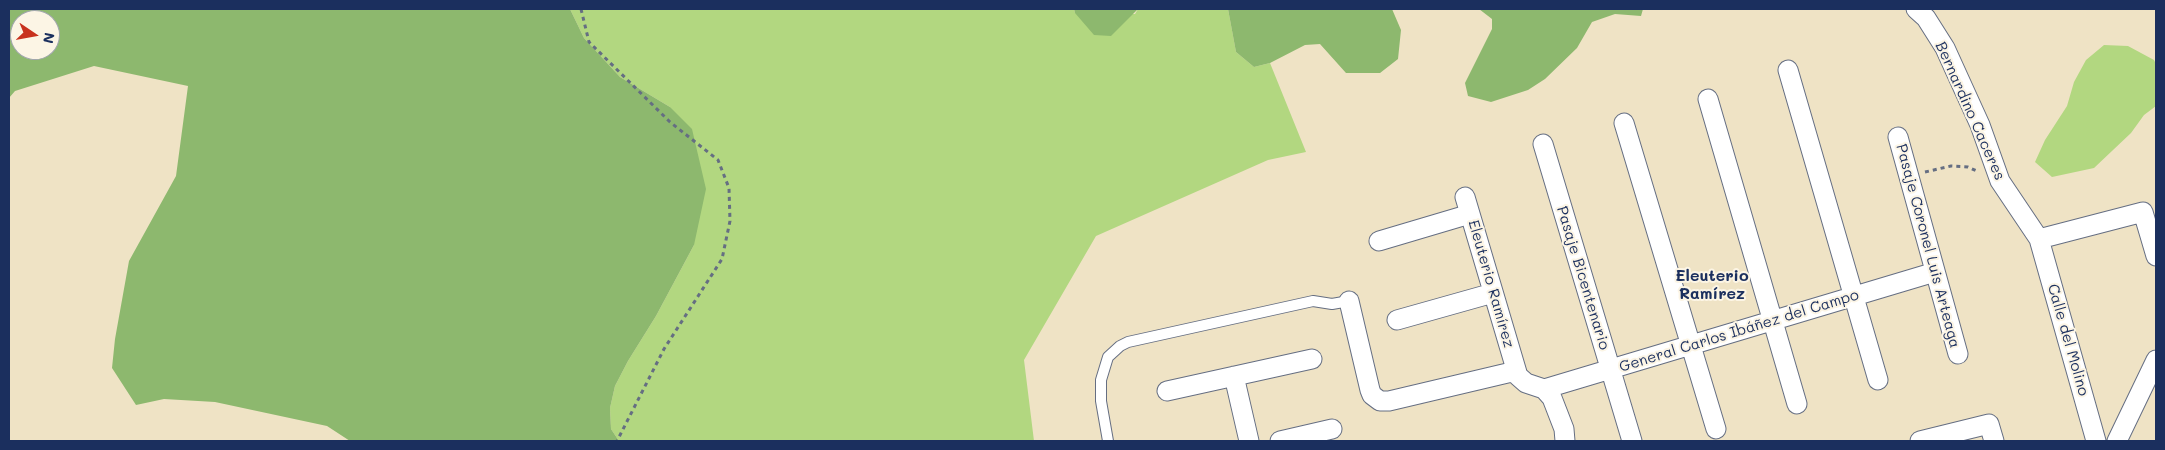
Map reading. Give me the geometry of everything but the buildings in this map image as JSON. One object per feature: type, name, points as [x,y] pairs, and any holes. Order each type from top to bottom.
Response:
[{"type":"street","name":"Bernardino Caceres","points":[[1916,9],[1926,18],[1945,48],[1980,125],[2000,181],[2039,239]]},
{"type":"street","points":[[1788,70],[1878,380]]},
{"type":"street","points":[[1708,99],[1797,404]]},
{"type":"street","points":[[1624,123],[1716,429]]},
{"type":"street","name":"Pasaje Coronel Luis Arteaga","points":[[1898,137],[1958,354]]},
{"type":"street","name":"Pasaje Bicentenario","points":[[1543,144],[1632,441]]},
{"type":"street","name":"Eleuterio Ramírez","points":[[1379,241],[1468,206],[1516,371]]},
{"type":"street","points":[[2039,239],[2143,212],[2156,256]]},
{"type":"street","name":"Calle del Molino","points":[[2039,239],[2096,441]]},
{"type":"street","name":"General Carlos Ibáñez del Campo","points":[[1544,389],[1935,272]]},
{"type":"street","points":[[1397,320],[1493,294]]},
{"type":"street","points":[[1349,301],[1370,390],[1372,395],[1380,401],[1389,401],[1516,371],[1521,380],[1544,389],[1552,398],[1564,429],[1564,441]]},
{"type":"street","points":[[1167,390],[1312,359]]},
{"type":"street","points":[[2117,441],[2156,360]]},
{"type":"street","points":[[1234,376],[1249,441]]},
{"type":"street","points":[[1920,441],[1989,424],[1994,441]]},
{"type":"street","points":[[1280,441],[1332,429]]},
{"type":"lane","points":[[1108,441],[1101,401],[1101,380],[1108,357],[1120,346],[1128,342],[1313,301],[1332,304],[1349,301]]},
{"type":"path","points":[[581,9],[589,42],[670,122],[718,160],[729,188],[730,221],[722,259],[664,349],[617,441]]},
{"type":"path","points":[[1909,176],[1951,166],[1968,167],[2000,181]]},
{"type":"green space","points":[[9,9],[570,9],[584,38],[620,77],[670,107],[692,129],[706,189],[694,245],[656,316],[615,386],[610,408],[611,429],[619,441],[350,441],[327,426],[215,402],[164,399],[136,405],[112,368],[115,339],[129,261],[176,176],[188,86],[94,66],[15,91],[9,98]]},
{"type":"green space","points":[[570,9],[1074,9],[1075,13],[1135,14],[1138,9],[1228,9],[1236,52],[1254,67],[1270,63],[1306,152],[1268,160],[1096,236],[1024,360],[1034,441],[619,441],[611,429],[610,408],[615,386],[656,316],[694,245],[670,107],[620,77],[584,38]]},
{"type":"green space","points":[[1074,9],[1138,9],[1111,36],[1094,35],[1075,13]]},
{"type":"green space","points":[[1228,9],[1392,9],[1401,30],[1398,59],[1380,73],[1346,73],[1320,44],[1305,45],[1270,63],[1254,67],[1236,52]]},
{"type":"green space","points":[[1479,9],[1643,9],[1641,16],[1615,14],[1592,22],[1577,48],[1545,79],[1528,90],[1491,102],[1468,96],[1465,83],[1492,29],[1492,19]]},
{"type":"green space","points":[[2104,45],[2128,46],[2154,60],[2156,64],[2156,106],[2144,115],[2131,133],[2094,168],[2052,177],[2035,162],[2045,140],[2067,106],[2074,82],[2086,60]]},
{"type":"district","name":"Eleuterio Ramírez","points":[[1712,285]]}]
